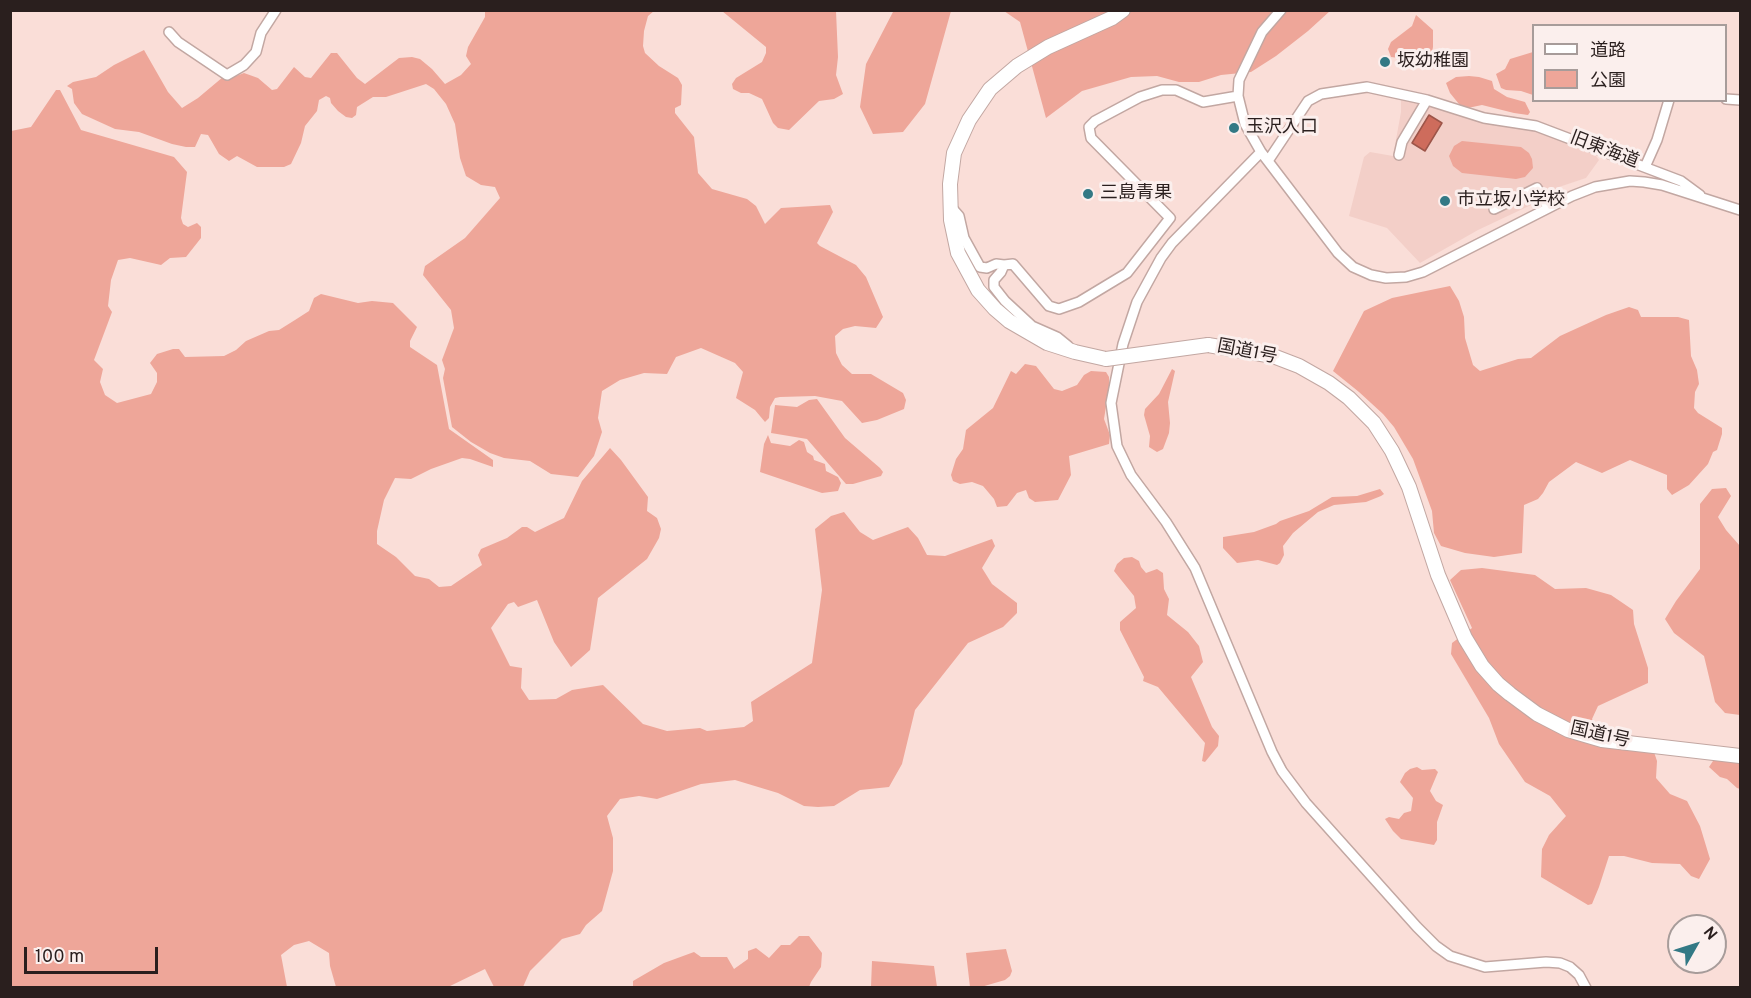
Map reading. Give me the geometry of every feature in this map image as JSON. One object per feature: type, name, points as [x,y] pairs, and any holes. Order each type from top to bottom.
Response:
[{"type":"highway","name":"国道1号","points":[[1123,10],[1112,18],[1048,47],[1017,66],[990,89],[969,120],[954,153],[950,205],[958,253],[978,290],[1009,321],[1047,343],[1075,352],[1106,359],[1208,345],[1273,356],[1319,377],[1350,398],[1374,423],[1392,451],[1409,487],[1455,620],[1482,666],[1498,684],[1537,714],[1568,730],[1602,740],[1740,756]]},
{"type":"street","points":[[169,32],[178,42],[226,75],[244,65],[256,52],[261,33],[276,10]]},
{"type":"street","points":[[1281,10],[1262,32],[1239,80],[1238,96],[1245,124],[1261,152],[1338,253],[1353,267],[1371,275],[1386,278],[1406,277],[1423,272],[1548,207],[1595,187],[1630,182],[1662,185],[1702,197]]},
{"type":"street","name":"旧東海道","points":[[1268,161],[1302,108],[1314,96],[1361,87],[1427,100],[1484,118],[1536,126],[1681,181],[1702,197],[1740,210]]},
{"type":"street","points":[[950,205],[959,216],[964,238],[980,267],[1013,264],[1049,306],[1059,309],[1079,302],[1127,273],[1170,218],[1091,138],[1089,127],[1095,121],[1140,97],[1161,90],[1176,90],[1203,102],[1238,96]]},
{"type":"street","points":[[1400,155],[1402,142],[1427,100]]},
{"type":"street","points":[[1645,167],[1657,140],[1668,102]]},
{"type":"street","points":[[1261,152],[1172,243],[1161,258],[1137,303],[1123,344],[1111,403],[1117,446],[1131,475],[1166,522],[1195,568],[1272,752],[1282,771],[1306,803],[1417,927],[1450,956],[1485,967],[1560,963],[1570,967],[1586,987]]},
{"type":"street","points":[[1494,209],[1537,188],[1548,207]]},
{"type":"street","points":[[1004,265],[994,280],[994,287],[1005,302],[1032,326],[1056,337],[1075,352]]},
{"type":"shaded area","points":[[1401,97],[1525,125],[1590,148],[1599,160],[1586,178],[1559,187],[1531,205],[1478,230],[1420,263],[1387,228],[1349,216],[1364,157],[1370,152],[1393,156],[1401,112]]},
{"type":"shaded area","points":[[1429,115],[1442,123],[1425,151],[1412,143]]},
{"type":"green space","points":[[894,10],[951,11],[925,104],[903,132],[873,134],[860,107],[866,64]]},
{"type":"green space","points":[[485,11],[654,11],[648,16],[643,46],[645,53],[659,66],[678,78],[682,85],[681,105],[675,108],[675,113],[694,137],[698,173],[712,189],[747,199],[756,206],[765,224],[781,208],[830,205],[833,212],[817,243],[856,265],[866,277],[883,317],[876,328],[855,326],[843,329],[835,336],[836,353],[842,365],[852,374],[871,374],[903,393],[906,400],[904,409],[877,420],[862,423],[842,401],[815,396],[780,397],[775,398],[770,407],[769,418],[765,422],[755,410],[736,398],[743,372],[735,363],[701,348],[676,357],[667,374],[644,373],[620,380],[602,391],[598,418],[602,432],[594,456],[578,477],[551,474],[530,461],[504,458],[490,453],[452,427],[442,360],[454,328],[451,310],[423,275],[425,266],[465,238],[500,198],[495,187],[481,185],[466,176],[460,158],[455,124],[446,104],[434,89],[426,84],[386,97],[373,97],[357,107],[356,115],[352,118],[338,111],[330,98],[326,96],[319,100],[317,111],[305,126],[301,143],[291,164],[284,167],[257,167],[237,156],[229,161],[219,154],[208,135],[201,134],[195,147],[186,147],[139,132],[115,129],[82,114],[74,103],[72,89],[67,86],[73,82],[96,77],[144,50],[168,92],[182,108],[223,77],[244,73],[258,78],[272,90],[277,89],[294,67],[305,77],[311,78],[331,53],[337,53],[357,78],[365,84],[399,58],[412,57],[420,59],[445,84],[461,75],[471,64],[466,56],[468,47],[485,17]]},
{"type":"green space","points":[[722,11],[836,11],[838,57],[836,75],[843,94],[834,99],[819,101],[789,130],[778,128],[773,123],[762,99],[733,89],[732,84],[736,78],[762,62],[766,47]]},
{"type":"green space","points":[[1004,11],[1330,11],[1276,56],[1251,72],[1221,75],[1199,82],[1179,82],[1157,76],[1131,77],[1082,91],[1046,118],[1020,22]]},
{"type":"green space","points":[[1416,15],[1433,30],[1431,57],[1424,58],[1417,54],[1399,58],[1391,57],[1388,49],[1391,42],[1412,26]]},
{"type":"green space","points":[[1532,52],[1532,95],[1501,88],[1496,74],[1505,69],[1510,59]]},
{"type":"green space","points":[[1469,76],[1492,81],[1494,89],[1507,97],[1525,102],[1530,112],[1528,115],[1514,113],[1482,105],[1463,109],[1450,93],[1446,83],[1456,77]]},
{"type":"green space","points":[[56,90],[60,90],[81,130],[174,157],[187,172],[181,218],[183,224],[188,227],[197,223],[201,227],[201,238],[186,257],[170,258],[161,265],[130,258],[118,260],[111,280],[108,306],[112,312],[94,360],[103,369],[100,382],[105,395],[117,403],[151,394],[157,382],[157,373],[150,363],[157,354],[179,349],[185,357],[224,356],[236,350],[246,341],[269,331],[279,330],[295,320],[309,311],[314,298],[321,294],[358,303],[372,301],[393,303],[417,327],[410,341],[410,347],[437,365],[449,429],[493,460],[493,467],[462,458],[411,479],[395,478],[384,500],[377,531],[377,544],[396,557],[415,576],[429,579],[439,587],[451,586],[482,565],[478,555],[481,549],[507,538],[522,527],[535,532],[564,518],[582,481],[610,448],[621,460],[648,497],[647,511],[657,518],[661,529],[659,538],[647,559],[598,598],[590,650],[571,667],[554,642],[537,600],[518,607],[514,602],[508,604],[491,628],[510,666],[522,668],[521,688],[529,700],[556,699],[572,690],[603,685],[643,724],[667,731],[700,728],[707,731],[744,727],[753,721],[751,702],[812,663],[822,590],[815,529],[831,516],[844,512],[860,532],[873,540],[908,527],[918,538],[927,555],[945,556],[992,539],[995,546],[982,568],[992,584],[1017,603],[1017,613],[1003,627],[968,643],[915,710],[902,764],[889,787],[860,790],[834,806],[818,807],[804,806],[778,793],[735,780],[701,784],[657,799],[639,796],[620,799],[607,816],[613,838],[613,871],[602,911],[586,925],[580,934],[562,939],[530,971],[523,987],[494,987],[485,969],[448,987],[336,987],[329,953],[309,941],[294,945],[281,955],[287,987],[11,987],[11,131],[31,127]]},
{"type":"green space","points":[[1462,141],[1521,147],[1529,153],[1533,168],[1525,177],[1516,179],[1462,173],[1453,166],[1449,156],[1454,146]]},
{"type":"green space","points":[[1450,286],[1459,301],[1464,317],[1465,338],[1473,365],[1480,371],[1518,359],[1531,358],[1560,336],[1629,307],[1638,310],[1641,317],[1678,317],[1689,320],[1691,356],[1697,370],[1699,384],[1695,392],[1694,408],[1722,428],[1717,450],[1713,452],[1708,464],[1689,485],[1672,495],[1667,489],[1667,475],[1630,460],[1602,473],[1576,462],[1549,482],[1538,499],[1524,505],[1522,553],[1494,557],[1465,553],[1441,546],[1434,533],[1432,511],[1413,459],[1394,427],[1383,414],[1333,371],[1364,311],[1392,298]]},
{"type":"green space","points":[[1025,364],[1036,366],[1054,389],[1062,391],[1077,385],[1084,375],[1091,371],[1106,372],[1109,377],[1109,388],[1104,419],[1110,435],[1109,444],[1069,456],[1071,475],[1058,500],[1035,502],[1029,498],[1026,490],[1017,493],[1007,506],[997,507],[994,499],[983,486],[972,482],[960,484],[953,481],[951,475],[956,459],[963,449],[966,430],[993,408],[1011,371],[1016,374]]},
{"type":"green space","points":[[1172,369],[1175,371],[1168,402],[1169,433],[1163,449],[1157,452],[1149,447],[1150,436],[1144,415],[1145,409],[1159,394]]},
{"type":"green space","points":[[817,399],[845,438],[880,468],[883,472],[881,476],[846,484],[807,439],[771,433],[775,405],[797,407],[809,400]]},
{"type":"green space","points":[[768,435],[771,443],[790,446],[799,440],[804,442],[807,452],[813,456],[814,460],[825,464],[826,471],[838,477],[841,483],[838,491],[822,493],[760,472],[764,444]]},
{"type":"green space","points":[[1726,488],[1731,496],[1718,517],[1740,546],[1740,715],[1725,713],[1715,702],[1704,656],[1674,633],[1665,619],[1700,569],[1700,504],[1712,489]]},
{"type":"green space","points":[[1380,489],[1384,494],[1366,502],[1334,505],[1318,512],[1293,533],[1283,546],[1284,555],[1277,565],[1258,560],[1237,563],[1223,548],[1223,537],[1254,532],[1276,524],[1309,511],[1332,497],[1357,496]]},
{"type":"green space","points":[[1132,557],[1139,561],[1146,573],[1157,569],[1163,573],[1164,589],[1169,599],[1167,615],[1188,632],[1199,646],[1203,662],[1191,677],[1212,727],[1219,736],[1218,746],[1205,762],[1202,761],[1205,743],[1158,687],[1143,681],[1144,677],[1120,630],[1120,622],[1136,608],[1134,596],[1114,571],[1117,564],[1124,558]]},
{"type":"green space","points":[[1482,568],[1535,575],[1555,589],[1586,588],[1611,595],[1633,610],[1634,624],[1648,668],[1648,683],[1598,706],[1592,719],[1603,733],[1654,752],[1657,761],[1656,778],[1670,794],[1687,801],[1700,826],[1710,859],[1699,879],[1691,876],[1680,864],[1652,863],[1624,856],[1609,856],[1592,904],[1588,905],[1541,877],[1542,849],[1549,835],[1566,816],[1550,796],[1525,782],[1499,744],[1489,718],[1451,654],[1452,643],[1472,628],[1450,580],[1461,570]]},
{"type":"green space","points":[[1720,758],[1740,762],[1740,789],[1709,767],[1713,761]]},
{"type":"green space","points":[[1417,767],[1422,770],[1435,769],[1438,772],[1430,791],[1436,801],[1443,805],[1437,822],[1437,840],[1434,845],[1401,839],[1385,819],[1389,817],[1399,819],[1404,813],[1411,811],[1413,798],[1400,782],[1405,773]]},
{"type":"green space","points":[[799,936],[809,936],[822,953],[821,967],[809,987],[633,987],[633,981],[664,963],[694,952],[701,957],[727,957],[734,969],[748,959],[748,951],[756,948],[769,958],[781,945],[790,945]]},
{"type":"green space","points":[[1006,949],[1012,971],[1010,976],[1005,980],[981,987],[970,987],[966,953]]},
{"type":"green space","points":[[872,961],[934,966],[937,987],[871,987]]},
{"type":"place","name":"坂幼稚園","points":[[1385,62]]},
{"type":"place","name":"玉沢入口","points":[[1234,128]]},
{"type":"place","name":"三島青果","points":[[1088,194]]},
{"type":"place","name":"市立坂小学校","points":[[1445,201]]}]
